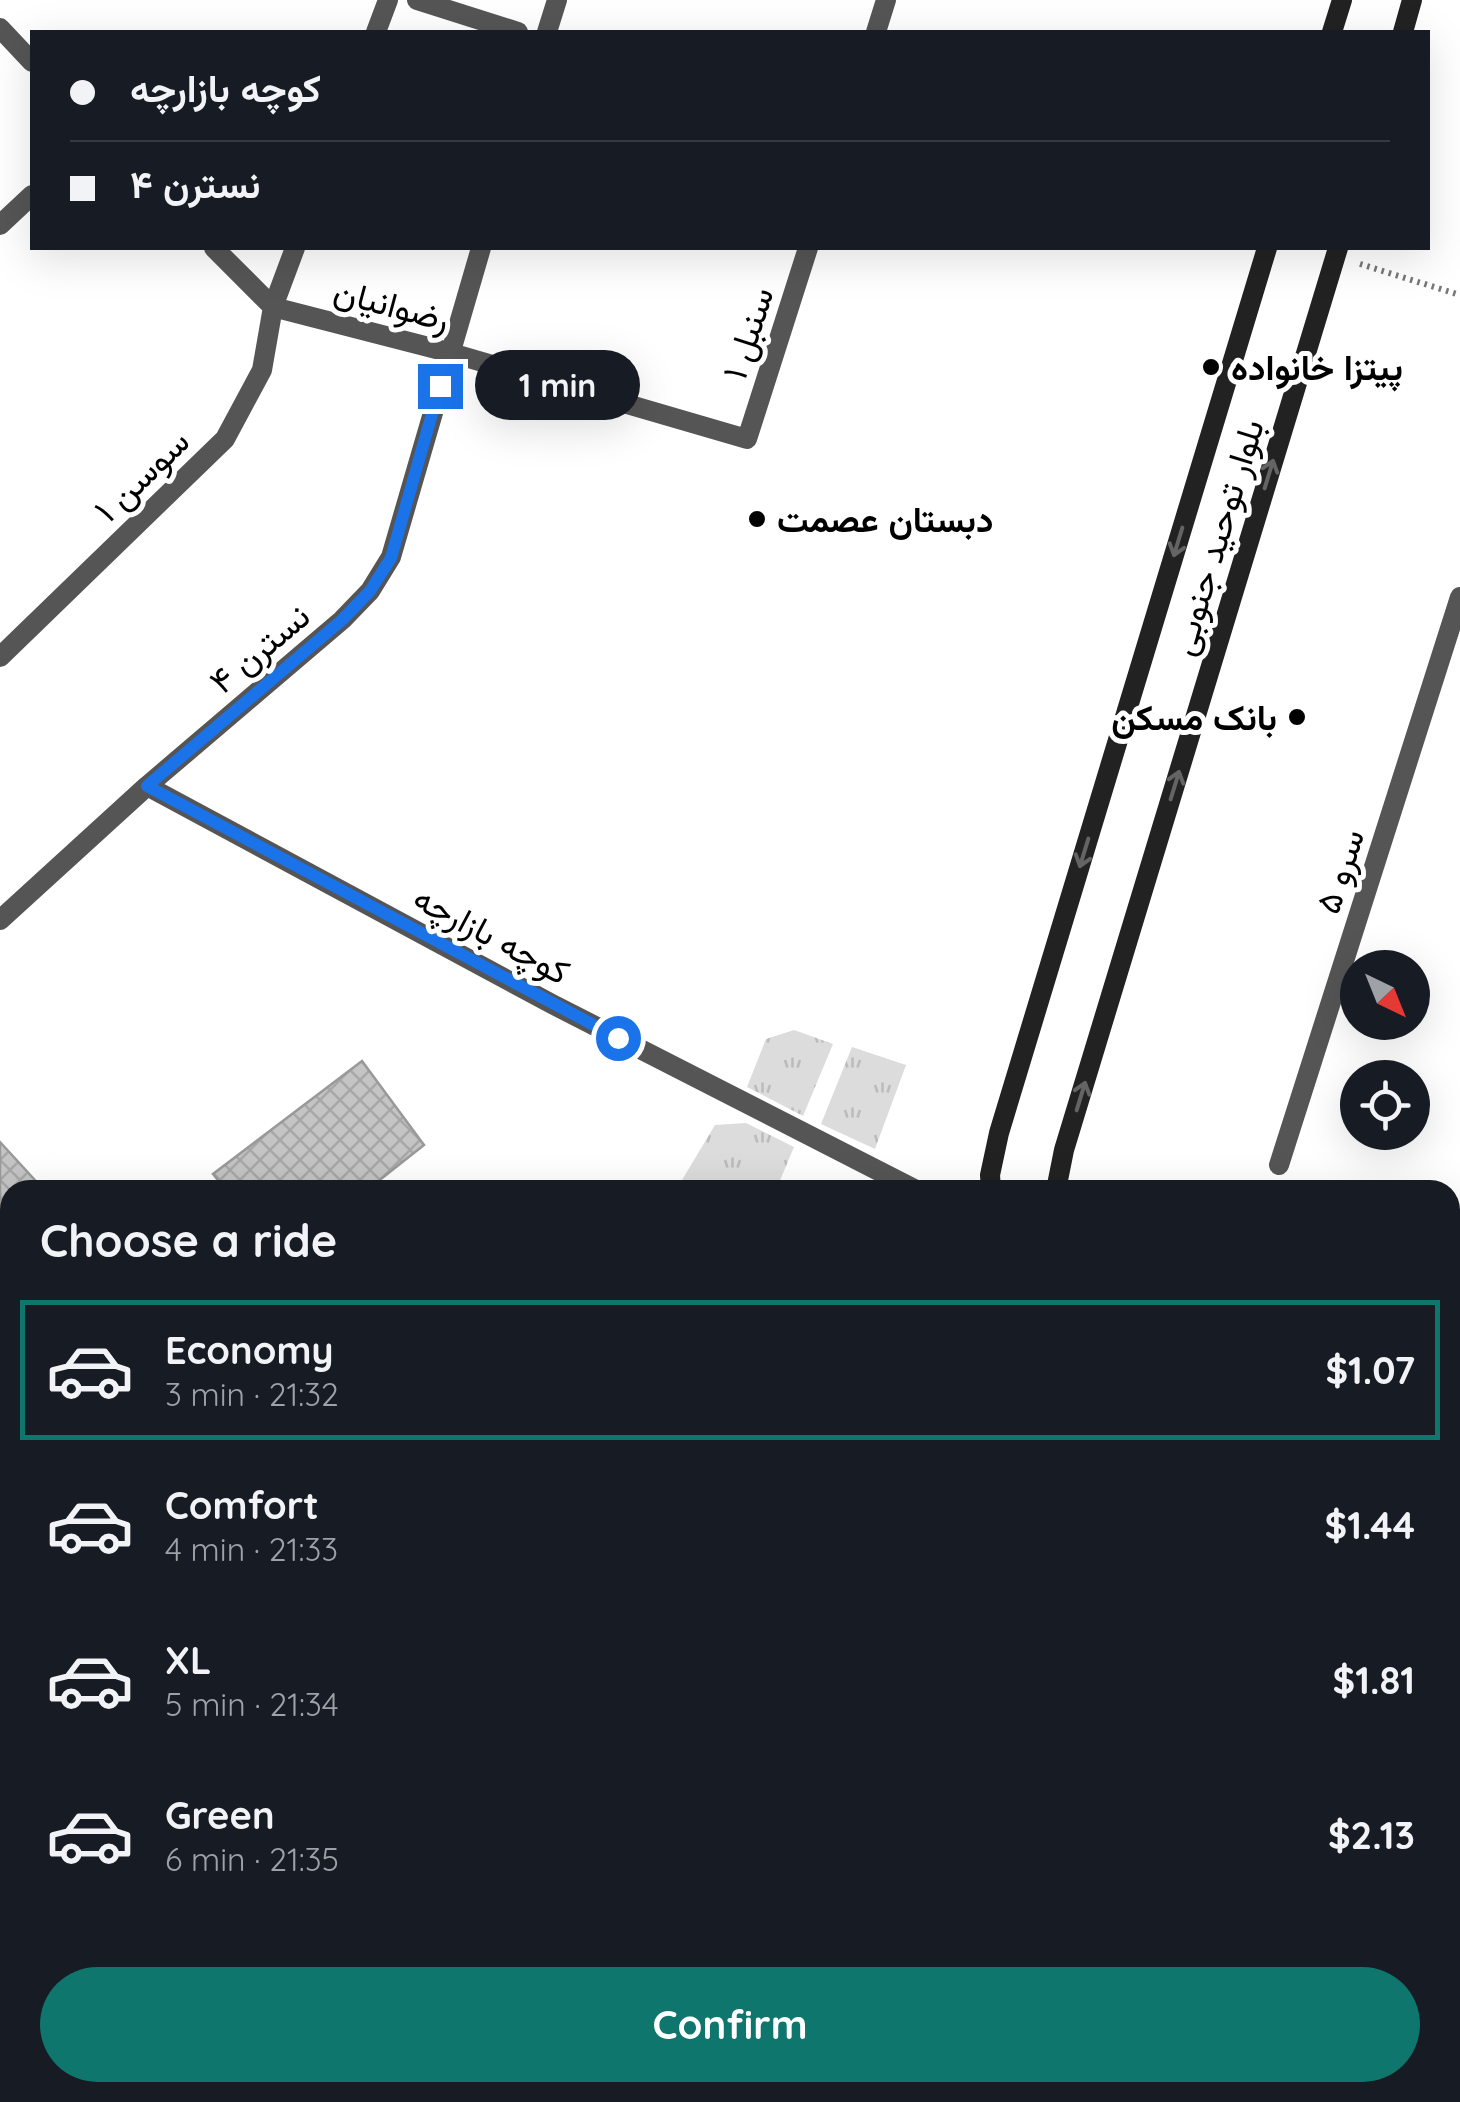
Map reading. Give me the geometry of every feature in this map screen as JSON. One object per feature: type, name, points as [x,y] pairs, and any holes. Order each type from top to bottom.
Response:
[{"type":"main road","points":[[1333,30],[1342,0]]},
{"type":"main road","points":[[1404,30],[1412,0]]},
{"type":"main road","name":"بلوار توحید جنوبی","points":[[990,1180],[999,1133],[1266,250]]},
{"type":"main road","name":"بلوار توحید جنوبی","points":[[1058,1180],[1336,252]]},
{"type":"street","points":[[377,30],[388,0]]},
{"type":"street","points":[[418,0],[512,30]]},
{"type":"street","points":[[548,30],[557,0]]},
{"type":"street","points":[[876,30],[880,2]]},
{"type":"street","points":[[0,28],[30,60]]},
{"type":"street","points":[[0,225],[30,197]]},
{"type":"street","points":[[216,250],[272,307]]},
{"type":"street","name":"سوسن ۱","points":[[0,657],[225,438],[262,370],[272,307],[294,250]]},
{"type":"street","name":"نسترن ۴","points":[[0,920],[147,786],[342,620],[370,591],[391,558],[403,524],[448,352],[480,250]]},
{"type":"street","name":"سنبل ۱","points":[[747,438],[807,250]]},
{"type":"street","name":"رضوانیان","points":[[272,307],[448,352],[747,438]]},
{"type":"street","name":"سرو ۵","points":[[1280,1165],[1458,607]]},
{"type":"street","name":"کوچه بازارچه","points":[[147,786],[552,1004],[896,1180]]},
{"type":"path","points":[[1336,252],[1460,295]]},
{"type":"green space","points":[[794,1030],[833,1044],[803,1116],[747,1087],[766,1039]]},
{"type":"green space","points":[[852,1047],[906,1065],[875,1149],[821,1124]]},
{"type":"green space","points":[[746,1123],[794,1147],[780,1180],[682,1180],[715,1125]]},
{"type":"building","points":[[362,1061],[424,1145],[380,1180],[218,1180],[213,1174]]},
{"type":"building","points":[[0,1142],[35,1180],[0,1180]]},
{"type":"place","name":"پیتزا خانواده","points":[[1211,367]]},
{"type":"place","name":"دبستان عصمت","points":[[757,519]]},
{"type":"place","name":"بانک مسکن","points":[[1297,717]]},
{"type":"route","points":[[440,386],[403,524],[391,558],[370,591],[342,620],[147,786],[618,1038]]}]
